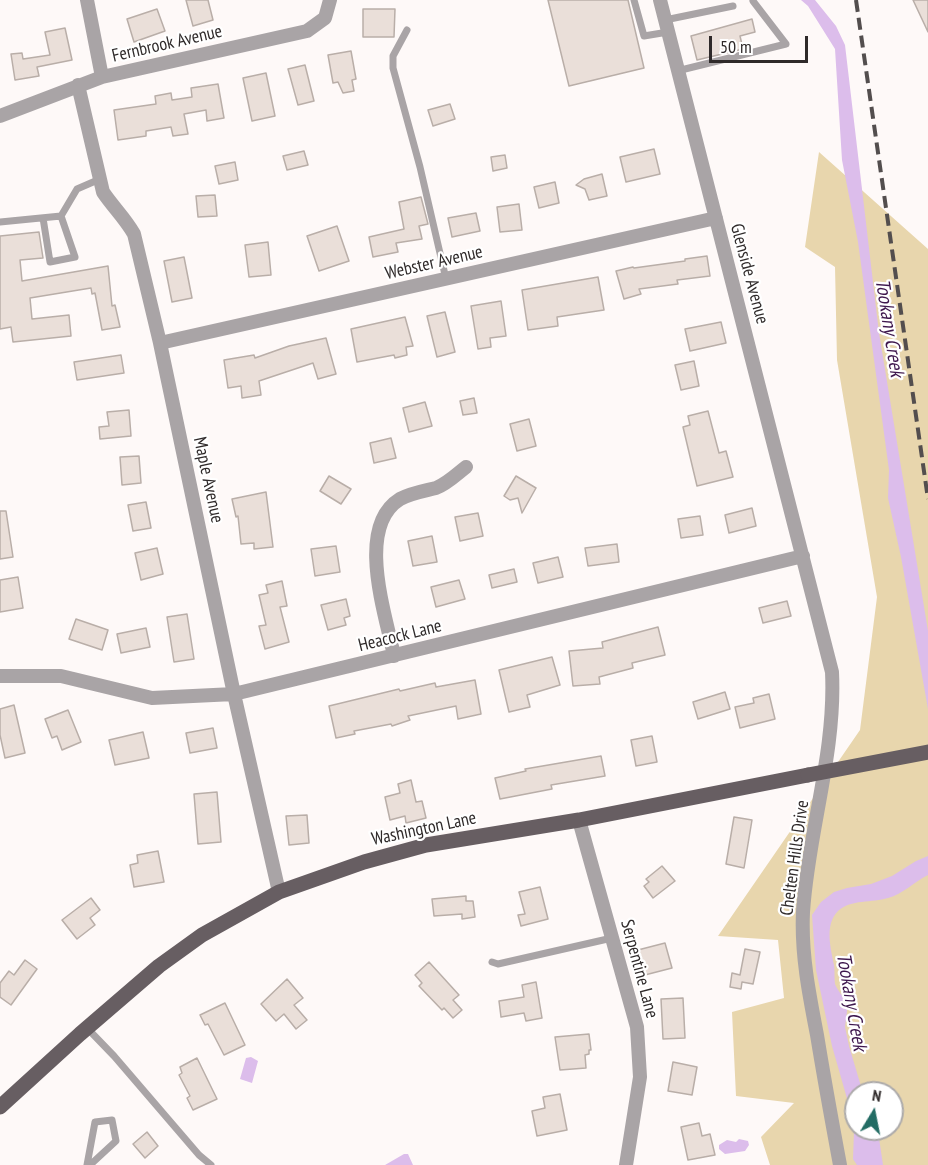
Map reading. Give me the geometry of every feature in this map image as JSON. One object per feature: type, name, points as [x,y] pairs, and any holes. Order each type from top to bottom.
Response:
[{"type":"main road","name":"Washington Lane","points":[[0,1107],[159,966],[202,935],[279,892],[364,861],[426,845],[579,820],[928,752]]},
{"type":"street","points":[[87,0],[102,77]]},
{"type":"street","name":"Fernbrook Avenue","points":[[0,116],[102,77],[307,31],[325,18],[330,0]]},
{"type":"street","name":"Glenside Avenue","points":[[660,0],[803,556]]},
{"type":"street","name":"Maple Avenue","points":[[78,85],[103,192],[135,234],[279,892]]},
{"type":"street","name":"Webster Avenue","points":[[160,343],[716,218]]},
{"type":"street","points":[[394,656],[376,569],[376,543],[379,530],[391,508],[400,499],[439,487],[466,466]]},
{"type":"street","name":"Heacock Lane","points":[[0,676],[61,676],[152,698],[234,694],[803,556]]},
{"type":"street","name":"Chelten Hills Drive","points":[[803,556],[832,672],[833,691],[819,815],[805,890],[803,915],[805,966],[840,1165]]},
{"type":"street","name":"Serpentine Lane","points":[[579,820],[638,1027],[640,1077],[626,1165]]},
{"type":"lane","points":[[634,0],[644,36],[666,26],[734,6]]},
{"type":"lane","points":[[677,71],[786,44],[753,1]]},
{"type":"lane","points":[[407,30],[393,56],[393,68],[420,167],[446,279]]},
{"type":"lane","points":[[43,218],[50,262],[75,258],[61,216],[77,189],[100,179]]},
{"type":"lane","points":[[0,222],[61,216]]},
{"type":"lane","points":[[492,962],[498,964],[612,938]]},
{"type":"lane","points":[[87,1028],[199,1155],[211,1165]]},
{"type":"lane","points":[[112,1120],[116,1141],[88,1165],[95,1122],[112,1120]]},
{"type":"shaded area","points":[[801,0],[815,0],[836,26],[845,45],[879,333],[928,631],[928,709],[888,498],[889,470],[858,242],[842,160],[835,49],[808,6]]},
{"type":"shaded area","points":[[819,152],[928,249],[928,1165],[770,1165],[761,1137],[794,1103],[736,1096],[732,1012],[784,998],[778,940],[718,936],[860,730],[877,597],[837,360],[835,267],[805,247]]},
{"type":"shaded area","points":[[928,856],[928,875],[893,896],[843,907],[831,923],[830,945],[835,984],[848,1003],[845,1027],[859,1081],[844,1081],[844,1088],[832,1046],[816,970],[812,915],[821,902],[834,892],[871,884],[892,876]]},
{"type":"shaded area","points":[[251,1057],[258,1061],[252,1083],[240,1079],[246,1058]]},
{"type":"shaded area","points":[[739,1139],[748,1141],[749,1145],[745,1151],[725,1154],[719,1149],[719,1145],[727,1140],[736,1142]]},
{"type":"shaded area","points":[[854,1141],[879,1141],[883,1165],[857,1165],[853,1159]]},
{"type":"shaded area","points":[[408,1154],[413,1165],[385,1165]]},
{"type":"building","points":[[186,0],[208,0],[213,20],[193,26]]},
{"type":"building","points":[[548,0],[628,0],[644,68],[569,86]]},
{"type":"building","points":[[913,0],[928,0],[928,32]]},
{"type":"building","points":[[157,9],[165,31],[134,42],[127,19]]},
{"type":"building","points":[[363,9],[395,9],[394,37],[363,37]]},
{"type":"building","points":[[752,19],[755,32],[740,36],[743,49],[697,60],[691,36]]},
{"type":"building","points":[[65,28],[72,60],[37,67],[39,76],[15,80],[11,54],[22,53],[23,59],[50,55],[45,32]]},
{"type":"building","points":[[351,51],[356,79],[352,80],[354,91],[343,93],[338,82],[333,83],[328,55]]},
{"type":"building","points":[[305,65],[314,101],[298,105],[288,69]]},
{"type":"building","points":[[266,73],[275,116],[252,121],[243,78]]},
{"type":"building","points":[[218,84],[224,118],[207,121],[206,110],[184,114],[188,134],[173,136],[171,127],[146,131],[146,136],[118,140],[114,110],[156,104],[155,96],[171,93],[172,100],[192,97],[191,88]]},
{"type":"building","points":[[450,104],[455,119],[433,126],[428,110]]},
{"type":"building","points":[[654,149],[660,174],[626,182],[620,157]]},
{"type":"building","points":[[304,151],[308,165],[287,170],[283,156]]},
{"type":"building","points":[[505,155],[507,168],[493,171],[491,157]]},
{"type":"building","points":[[235,162],[238,180],[219,184],[215,166]]},
{"type":"building","points":[[602,174],[607,196],[589,200],[585,189],[576,185],[584,179]]},
{"type":"building","points":[[555,182],[559,203],[539,208],[534,187]]},
{"type":"building","points":[[215,195],[217,216],[198,217],[196,196]]},
{"type":"building","points":[[421,197],[428,224],[419,226],[422,239],[396,243],[398,252],[373,257],[369,237],[404,229],[399,202]]},
{"type":"building","points":[[519,204],[522,230],[500,232],[497,207]]},
{"type":"building","points":[[476,213],[480,231],[452,237],[448,218]]},
{"type":"building","points":[[337,226],[349,261],[319,271],[307,236]]},
{"type":"building","points":[[39,232],[43,258],[20,260],[22,281],[108,266],[112,306],[115,305],[120,327],[102,330],[95,293],[92,294],[91,288],[30,298],[32,319],[69,315],[71,336],[13,342],[11,327],[0,329],[0,236]]},
{"type":"building","points":[[268,242],[271,275],[249,277],[245,245]]},
{"type":"building","points":[[707,256],[710,276],[677,280],[678,284],[639,289],[641,294],[624,299],[616,271]]},
{"type":"building","points":[[184,257],[192,298],[172,302],[164,261]]},
{"type":"building","points":[[598,277],[604,310],[557,317],[558,326],[528,330],[522,290]]},
{"type":"building","points":[[501,301],[506,336],[490,338],[491,347],[478,349],[471,306]]},
{"type":"building","points":[[445,312],[455,352],[437,357],[427,316]]},
{"type":"building","points":[[405,317],[413,346],[406,347],[407,355],[395,358],[394,355],[357,362],[351,329]]},
{"type":"building","points":[[721,322],[726,343],[690,351],[685,329]]},
{"type":"building","points":[[326,338],[336,374],[318,379],[313,363],[259,381],[261,395],[242,398],[241,386],[228,388],[224,360],[254,355],[255,358],[289,346]]},
{"type":"building","points":[[121,355],[124,373],[77,380],[74,362]]},
{"type":"building","points":[[694,361],[699,386],[681,390],[675,365]]},
{"type":"building","points":[[474,398],[477,413],[463,415],[460,401]]},
{"type":"building","points":[[425,402],[432,426],[409,432],[403,408]]},
{"type":"building","points":[[129,410],[131,436],[100,439],[99,427],[109,426],[107,412]]},
{"type":"building","points":[[708,411],[719,453],[726,451],[733,477],[697,486],[683,427],[690,425],[688,416]]},
{"type":"building","points":[[529,419],[536,446],[517,451],[510,424]]},
{"type":"building","points":[[391,438],[396,458],[374,463],[370,443]]},
{"type":"building","points":[[139,456],[141,483],[122,485],[120,457]]},
{"type":"building","points":[[329,476],[351,489],[341,504],[320,491]]},
{"type":"building","points":[[516,476],[536,488],[522,513],[518,498],[510,500],[504,496]]},
{"type":"building","points":[[266,492],[273,547],[254,549],[254,543],[241,544],[238,516],[236,517],[232,499]]},
{"type":"building","points":[[146,502],[151,528],[133,531],[128,505]]},
{"type":"building","points":[[752,508],[756,526],[729,533],[725,515]]},
{"type":"building","points":[[0,511],[6,511],[13,557],[0,559]]},
{"type":"building","points":[[478,513],[483,536],[460,541],[455,517]]},
{"type":"building","points":[[700,516],[703,535],[681,538],[678,519]]},
{"type":"building","points":[[432,536],[437,562],[413,566],[408,541]]},
{"type":"building","points":[[617,544],[619,562],[588,566],[585,548]]},
{"type":"building","points":[[336,546],[340,572],[315,576],[311,549]]},
{"type":"building","points":[[157,548],[163,574],[141,580],[135,553]]},
{"type":"building","points":[[558,557],[563,577],[538,583],[533,563]]},
{"type":"building","points":[[514,569],[517,582],[492,588],[489,575]]},
{"type":"building","points":[[18,577],[23,608],[0,612],[0,580]]},
{"type":"building","points":[[459,580],[465,599],[436,607],[431,587]]},
{"type":"building","points":[[282,581],[287,606],[280,607],[289,642],[265,649],[259,626],[266,625],[259,595],[268,593],[266,585]]},
{"type":"building","points":[[346,599],[350,616],[344,618],[346,625],[328,630],[321,605]]},
{"type":"building","points":[[787,601],[791,616],[763,623],[759,608]]},
{"type":"building","points":[[187,614],[194,659],[174,662],[167,617]]},
{"type":"building","points":[[76,619],[108,630],[102,650],[69,639]]},
{"type":"building","points":[[658,627],[665,655],[632,663],[633,668],[599,677],[600,684],[573,686],[569,651],[603,648],[602,642]]},
{"type":"building","points":[[146,628],[150,647],[121,653],[117,634]]},
{"type":"building","points":[[552,657],[560,685],[527,695],[530,707],[509,712],[499,670]]},
{"type":"building","points":[[475,680],[481,714],[458,719],[456,706],[408,716],[410,720],[392,726],[391,724],[354,731],[355,734],[336,738],[329,706],[399,689],[400,691],[435,683],[436,687]]},
{"type":"building","points":[[725,692],[730,709],[698,719],[693,702]]},
{"type":"building","points":[[769,694],[775,719],[740,728],[735,707],[754,703],[753,698]]},
{"type":"building","points":[[14,705],[25,753],[5,758],[0,735],[0,709]]},
{"type":"building","points":[[68,710],[81,742],[62,750],[57,736],[52,738],[45,719]]},
{"type":"building","points":[[213,728],[217,748],[190,753],[186,733]]},
{"type":"building","points":[[143,732],[149,758],[115,765],[109,740]]},
{"type":"building","points":[[652,736],[657,762],[636,766],[631,740]]},
{"type":"building","points":[[601,756],[605,776],[551,785],[552,789],[500,799],[495,778],[526,771],[525,769]]},
{"type":"building","points":[[411,780],[416,802],[422,801],[426,818],[406,823],[405,816],[390,820],[385,797],[400,793],[398,784]]},
{"type":"building","points":[[217,792],[221,842],[198,844],[194,794]]},
{"type":"building","points":[[307,815],[309,843],[289,845],[286,816]]},
{"type":"building","points":[[734,817],[752,820],[744,868],[726,864]]},
{"type":"building","points":[[158,851],[164,882],[134,887],[130,865],[138,863],[137,855]]},
{"type":"building","points":[[662,866],[675,881],[653,898],[644,886],[649,882],[646,879]]},
{"type":"building","points":[[540,887],[548,919],[521,926],[518,915],[525,914],[519,892]]},
{"type":"building","points":[[466,896],[466,901],[473,901],[475,917],[462,919],[462,914],[434,916],[432,899]]},
{"type":"building","points":[[91,898],[100,910],[90,918],[95,925],[77,939],[62,920]]},
{"type":"building","points":[[665,943],[672,968],[641,976],[634,951]]},
{"type":"building","points":[[745,949],[760,952],[753,984],[742,982],[741,989],[730,987],[732,973],[740,975]]},
{"type":"building","points":[[25,960],[37,969],[11,1005],[0,997],[0,983],[9,971],[14,975]]},
{"type":"building","points":[[429,962],[459,995],[453,1000],[462,1010],[453,1018],[419,986],[422,983],[415,975]]},
{"type":"building","points":[[287,979],[303,998],[294,1005],[307,1020],[296,1029],[284,1014],[276,1021],[261,1004]]},
{"type":"building","points":[[536,982],[542,1018],[526,1021],[524,1013],[501,1017],[499,1001],[524,997],[522,985]]},
{"type":"building","points":[[683,998],[685,1038],[663,1039],[661,999]]},
{"type":"building","points":[[225,1003],[245,1045],[224,1055],[208,1024],[205,1025],[200,1015]]},
{"type":"building","points":[[589,1034],[591,1050],[585,1055],[586,1068],[560,1070],[555,1037]]},
{"type":"building","points":[[197,1058],[217,1099],[193,1110],[187,1098],[190,1096],[179,1075],[182,1073],[180,1067]]},
{"type":"building","points":[[673,1062],[697,1067],[692,1095],[668,1091]]},
{"type":"building","points":[[560,1094],[567,1130],[537,1136],[532,1111],[545,1108],[543,1097]]},
{"type":"building","points":[[699,1123],[702,1136],[710,1134],[715,1155],[688,1160],[681,1127]]},
{"type":"building","points":[[147,1132],[158,1146],[145,1158],[133,1144]]},
{"type":"railway","points":[[856,0],[928,499]]},
{"type":"water label","name":"Tookany Creek","points":[[889,328]]},
{"type":"water label","name":"Tookany Creek","points":[[851,1002]]}]
